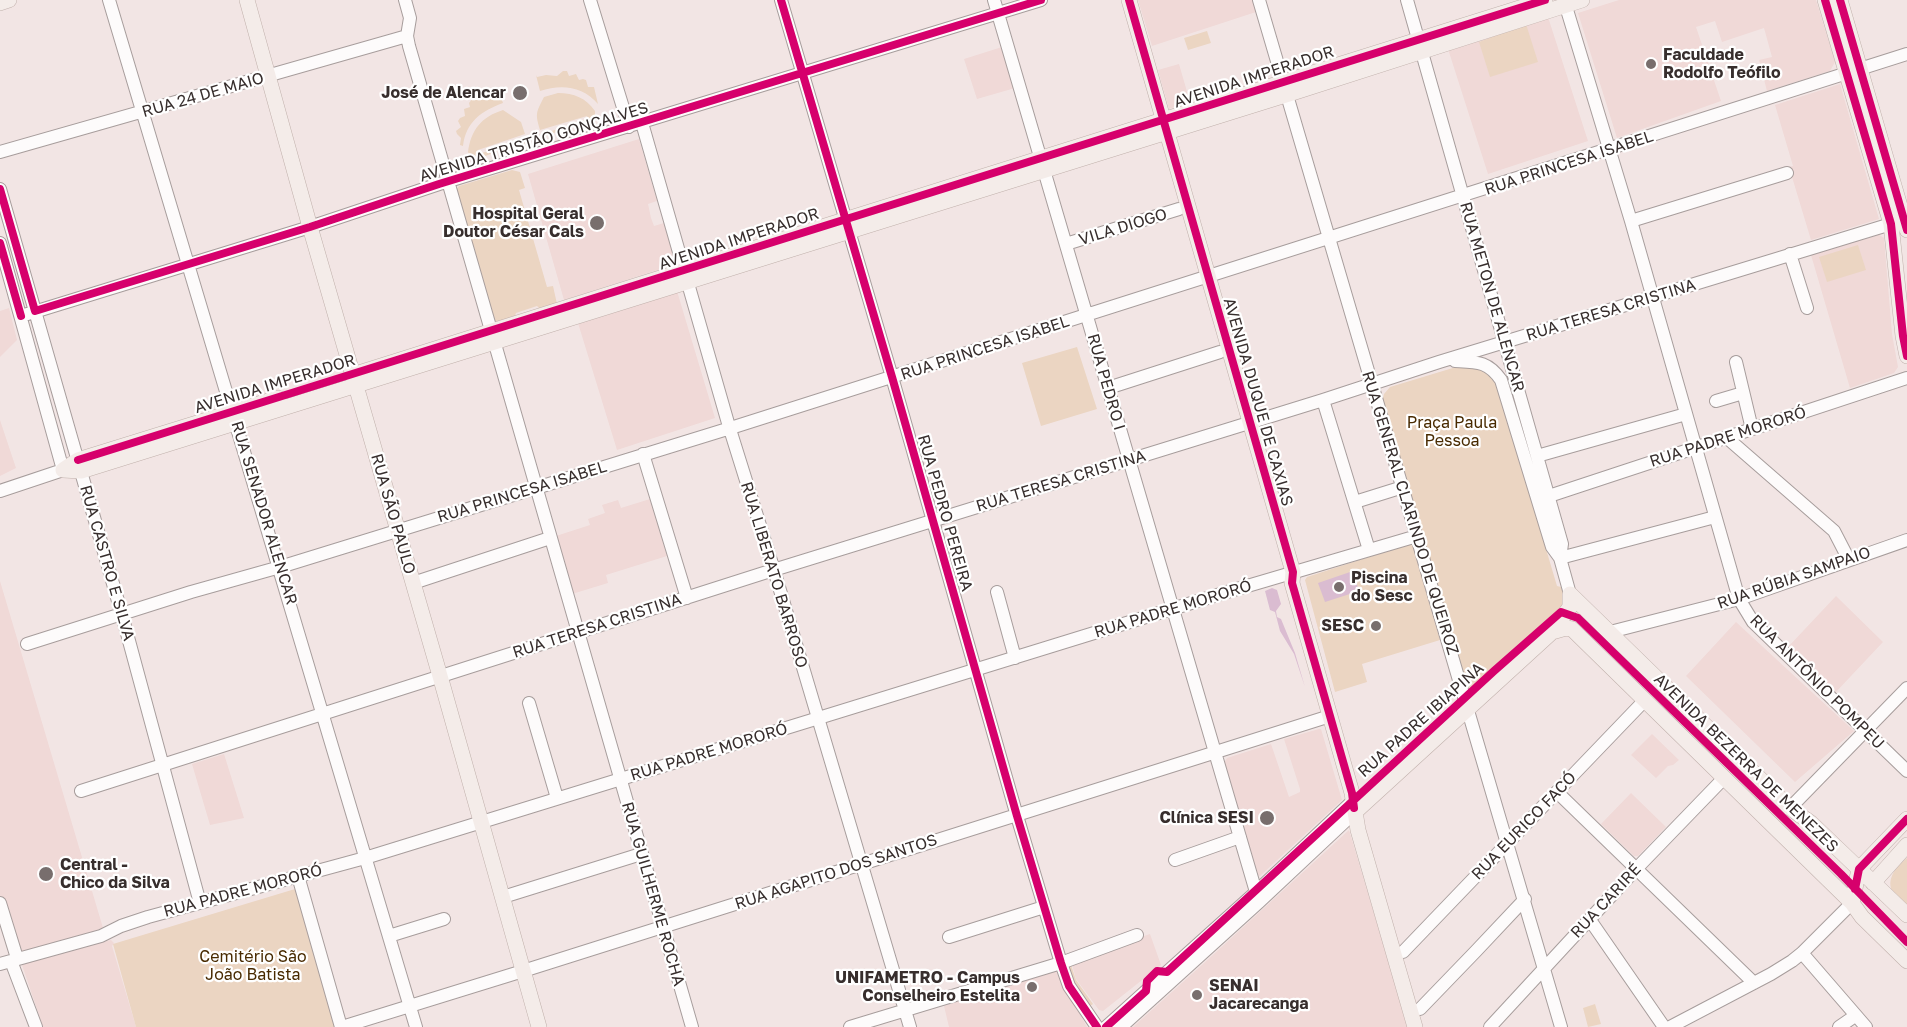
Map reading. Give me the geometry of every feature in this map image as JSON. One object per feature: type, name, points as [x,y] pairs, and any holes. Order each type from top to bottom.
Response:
[{"type":"main road","points":[[0,3],[9,0]]},
{"type":"main road","name":"RUA SÃO PAULO","points":[[247,0],[539,1027]]},
{"type":"main road","name":"AVENIDA DUQUE DE CAXIAS","points":[[1119,0],[1160,127],[1330,716],[1425,1027]]},
{"type":"main road","name":"AVENIDA DUQUE DE CAXIAS","points":[[1129,0],[1179,209],[1204,279],[1220,352],[1246,423]]},
{"type":"main road","name":"AVENIDA IMPERADOR","points":[[1420,45],[1545,0]]},
{"type":"main road","name":"AVENIDA IMPERADOR","points":[[63,470],[686,277],[735,254],[848,225],[1420,45],[1565,2],[1582,0]]},
{"type":"main road","points":[[1825,0],[1854,71],[1903,223],[1903,336],[1907,356]]},
{"type":"main road","points":[[1840,0],[1854,71]]},
{"type":"main road","name":"RUA PADRE IBIAPINA","points":[[1356,804],[1468,709],[1552,632],[1570,607],[1570,594]]},
{"type":"main road","name":"AVENIDA BEZERRA DE MENEZES","points":[[1570,594],[1790,808],[1811,823],[1907,915]]},
{"type":"main road","name":"AVENIDA BEZERRA DE MENEZES","points":[[1552,632],[1572,628],[1852,903],[1862,917],[1907,961]]},
{"type":"main road","name":"AVENIDA DUQUE DE CAXIAS","points":[[1356,804],[1358,830],[1415,1027]]},
{"type":"main road","points":[[1852,903],[1859,869],[1907,819]]},
{"type":"main road","points":[[1873,883],[1907,845]]},
{"type":"street","name":"RUA SENADOR ALENCAR","points":[[109,0],[416,1027]]},
{"type":"street","name":"RUA GUILHERME ROCHA","points":[[405,0],[410,18],[407,36],[692,1027]]},
{"type":"street","name":"RUA LIBERATO BARROSO","points":[[590,0],[636,125],[686,277],[729,428],[774,570],[910,1027]]},
{"type":"street","name":"RUA PEDRO PEREIRA","points":[[781,0],[1061,963],[1069,986],[1097,1027]]},
{"type":"street","name":"RUA PEDRO I","points":[[994,0],[1258,897]]},
{"type":"street","name":"AVENIDA TRISTÃO GONÇALVES","points":[[21,316],[1041,0]]},
{"type":"street","name":"RUA GENERAL CLARINDO DE QUEIROZ","points":[[1259,0],[1561,1027]]},
{"type":"street","name":"RUA METON DE ALENCAR","points":[[1407,0],[1549,496],[1562,544],[1560,558],[1570,594]]},
{"type":"street","name":"RUA ANTÔNIO POMPEU","points":[[1565,2],[1631,222],[1739,599],[1753,622],[1907,771]]},
{"type":"street","name":"RUA 24 DE MAIO","points":[[0,152],[407,36]]},
{"type":"street","name":"RUA PRINCESA ISABEL","points":[[27,644],[191,592],[536,489],[1204,279],[1907,54]]},
{"type":"street","points":[[1631,222],[1787,172]]},
{"type":"street","name":"RUA CASTRO E SILVA","points":[[0,189],[122,615],[200,903]]},
{"type":"street","name":"VILA DIOGO","points":[[1066,244],[1179,209]]},
{"type":"street","name":"RUA TERESA CRISTINA","points":[[81,791],[577,632],[1444,361],[1790,254],[1903,223]]},
{"type":"street","name":"RUA CASTRO E SILVA","points":[[0,243],[63,470]]},
{"type":"street","points":[[1790,254],[1806,308]]},
{"type":"street","points":[[1108,388],[1220,352]]},
{"type":"street","points":[[1444,361],[1487,364],[1501,380],[1552,547],[1560,558],[1715,517]]},
{"type":"street","points":[[1736,362],[1752,429]]},
{"type":"street","name":"RUA PADRE MORORÓ","points":[[1549,496],[1907,378]]},
{"type":"street","points":[[1716,401],[1743,393]]},
{"type":"street","points":[[1323,400],[1369,550]]},
{"type":"street","points":[[1537,456],[1686,414]]},
{"type":"street","points":[[1726,437],[1834,531],[1849,560]]},
{"type":"street","points":[[643,454],[687,598]]},
{"type":"street","name":"AVENIDA IMPERADOR","points":[[0,491],[63,470]]},
{"type":"street","points":[[1355,502],[1403,487]]},
{"type":"street","name":"RUA PADRE MORORÓ","points":[[9,961],[101,936],[128,924],[200,903],[365,858],[482,822],[555,793],[620,780],[1172,609],[1290,577],[1417,536]]},
{"type":"street","points":[[413,583],[550,538]]},
{"type":"street","name":"RUA RÚBIA SAMPAIO","points":[[1610,632],[1739,599],[1907,540]]},
{"type":"street","points":[[997,592],[1015,658]]},
{"type":"street","points":[[1790,808],[1907,688]]},
{"type":"street","name":"RUA EURICO FACÓ","points":[[1403,952],[1645,700]]},
{"type":"street","points":[[528,703],[555,793]]},
{"type":"street","name":"RUA AGAPITO DOS SANTOS","points":[[341,1027],[662,928],[1330,716]]},
{"type":"street","name":"RUA CARIRÉ","points":[[1490,1027],[1724,778]]},
{"type":"street","points":[[1557,792],[1754,983]]},
{"type":"street","name":"RUA PADRE IBIAPINA","points":[[1121,1027],[1356,804]]},
{"type":"street","points":[[1175,860],[1239,837]]},
{"type":"street","points":[[503,897],[641,854]]},
{"type":"street","points":[[298,876],[341,1027]]},
{"type":"street","name":"RUA PADRE IBIAPINA","points":[[1106,1027],[1258,897]]},
{"type":"street","points":[[1420,1009],[1525,899]]},
{"type":"street","points":[[0,903],[9,961],[36,1027]]},
{"type":"street","points":[[1670,1027],[1771,974],[1802,953],[1852,903]]},
{"type":"street","points":[[949,937],[1044,907]]},
{"type":"street","points":[[390,936],[444,919]]},
{"type":"street","points":[[1590,920],[1664,1027]]},
{"type":"street","points":[[850,1027],[1061,963],[1137,934]]},
{"type":"street","points":[[1802,953],[1866,1027]]},
{"type":"street","points":[[1839,1027],[1856,1016]]},
{"type":"shaded area","points":[[1138,0],[1253,0],[1256,12],[1152,46]]},
{"type":"shaded area","name":"Faculdade Rodolfo Teófilo","points":[[1619,0],[1816,0],[1835,62],[1830,71],[1767,91],[1759,60],[1772,57],[1764,28],[1722,42],[1715,21],[1696,27],[1721,101],[1617,138],[1578,13]]},
{"type":"shaded area","points":[[1548,17],[1588,141],[1488,174],[1448,49]]},
{"type":"shaded area","points":[[1002,47],[1015,88],[977,99],[964,59]]},
{"type":"shaded area","points":[[1179,64],[1190,102],[1169,109],[1158,70]]},
{"type":"shaded area","points":[[1840,84],[1879,219],[1811,240],[1789,167],[1793,166],[1775,105]]},
{"type":"shaded area","name":"Hospital Geral Doutor César Cals","points":[[639,139],[657,201],[648,204],[651,218],[654,226],[664,223],[676,264],[564,300],[528,174]]},
{"type":"shaded area","points":[[1878,234],[1884,238],[1892,334],[1898,367],[1894,373],[1850,388],[1811,255]]},
{"type":"shaded area","points":[[677,291],[715,418],[617,450],[578,323]]},
{"type":"shaded area","points":[[9,308],[17,340],[0,357],[0,311]]},
{"type":"shaded area","points":[[0,420],[16,468],[0,476]]},
{"type":"shaded area","points":[[650,499],[667,556],[606,575],[608,583],[572,594],[556,536],[590,525],[588,519],[605,513],[602,505],[618,500],[621,508]]},
{"type":"shaded area","name":"Piscina do Sesc","points":[[1353,571],[1359,591],[1325,602],[1318,583]]},
{"type":"shaded area","points":[[0,581],[103,928],[100,930],[103,942],[111,940],[114,943],[112,946],[136,1027],[43,1027],[0,900]]},
{"type":"shaded area","points":[[1272,588],[1277,590],[1281,604],[1276,611],[1277,617],[1281,619],[1295,653],[1305,687],[1294,654],[1280,631],[1275,612],[1270,610],[1265,591]]},
{"type":"shaded area","points":[[1836,596],[1883,642],[1835,693],[1788,647]]},
{"type":"shaded area","points":[[1736,622],[1854,731],[1795,782],[1686,676]]},
{"type":"shaded area","points":[[1321,729],[1342,800],[1260,876],[1224,763],[1227,758],[1271,744],[1289,797],[1300,792],[1300,789],[1284,739]]},
{"type":"shaded area","points":[[1652,734],[1679,760],[1668,766],[1656,778],[1631,755]]},
{"type":"shaded area","points":[[224,754],[244,818],[210,825],[192,764]]},
{"type":"shaded area","points":[[1631,793],[1666,827],[1638,856],[1634,856],[1601,824]]},
{"type":"shaded area","points":[[1349,830],[1408,1027],[1133,1027],[1203,964]]},
{"type":"shaded area","points":[[1150,934],[1161,965],[1103,1011],[1099,1010],[1076,979],[1071,961]]},
{"type":"shaded area","name":"UNIFAMETRO - Campus Conselheiro Estelita","points":[[1054,968],[1087,1027],[949,1027],[944,1006]]},
{"type":"green space","points":[[1526,24],[1538,62],[1490,77],[1479,42]]},
{"type":"green space","points":[[1207,31],[1211,43],[1188,50],[1184,38]]},
{"type":"green space","points":[[567,71],[569,76],[576,74],[579,80],[586,80],[588,87],[594,87],[598,104],[586,93],[571,88],[540,91],[536,75],[537,77],[557,76]]},
{"type":"green space","points":[[498,89],[503,103],[481,114],[467,130],[463,146],[460,145],[461,138],[456,131],[461,127],[458,121],[465,116],[464,109],[470,107],[469,103],[472,99],[483,98]]},
{"type":"green space","points":[[558,93],[574,95],[584,100],[595,111],[595,119],[587,124],[542,137],[541,134],[589,120],[587,116],[540,130],[537,116],[541,102],[544,97]]},
{"type":"green space","points":[[503,110],[521,122],[525,134],[478,150],[479,154],[527,138],[528,142],[483,157],[470,156],[469,144],[478,125],[489,116]]},
{"type":"green space","points":[[512,170],[520,172],[525,188],[519,190],[547,287],[553,286],[557,304],[542,311],[537,306],[516,313],[514,319],[494,323],[455,191],[459,186]]},
{"type":"green space","points":[[1858,245],[1866,270],[1827,282],[1819,257]]},
{"type":"green space","points":[[1077,347],[1097,409],[1041,426],[1022,363]]},
{"type":"green space","name":"Praça Paula Pessoa","points":[[1466,364],[1494,374],[1557,586],[1561,587],[1563,594],[1563,609],[1471,690],[1467,686],[1382,402],[1384,394],[1390,387]]},
{"type":"green space","name":"SESC","points":[[1412,543],[1440,640],[1362,664],[1367,682],[1335,692],[1305,580],[1307,577]]},
{"type":"green space","points":[[1907,858],[1907,908],[1894,895],[1890,883],[1896,869]]},
{"type":"green space","name":"Cemitério São João Batista","points":[[295,889],[336,1027],[136,1027],[113,944]]},
{"type":"green space","points":[[1070,962],[1076,980],[1093,1004],[1089,1007],[1074,985],[1067,963]]},
{"type":"green space","points":[[1595,1004],[1601,1024],[1588,1027],[1583,1008]]},
{"type":"cycle path","points":[[781,0],[1061,963],[1069,986],[1097,1027]]},
{"type":"cycle path","points":[[0,189],[35,311],[310,227],[439,184],[1041,0]]},
{"type":"cycle path","points":[[1129,0],[1293,572],[1292,583],[1352,793],[1354,808]]},
{"type":"cycle path","points":[[78,460],[1545,0]]},
{"type":"cycle path","points":[[1825,0],[1891,224],[1907,356]]},
{"type":"cycle path","points":[[1840,0],[1907,230]]},
{"type":"cycle path","points":[[0,243],[21,316]]},
{"type":"cycle path","points":[[1106,1027],[1146,991],[1147,981],[1157,971],[1167,972],[1561,612],[1578,618],[1841,874],[1907,942]]},
{"type":"cycle path","points":[[1855,889],[1859,869],[1907,819]]},
{"type":"place","name":"Faculdade Rodolfo Teófilo","points":[[1651,64]]},
{"type":"place","name":"José de Alencar","points":[[520,93]]},
{"type":"place","name":"Hospital Geral Doutor César Cals","points":[[597,223]]},
{"type":"place","name":"Piscina do Sesc","points":[[1339,587]]},
{"type":"place","name":"SESC","points":[[1376,626]]},
{"type":"place","name":"Clínica SESI","points":[[1267,818]]},
{"type":"place","name":"Central - Chico da Silva","points":[[46,874]]},
{"type":"place","name":"UNIFAMETRO - Campus Conselheiro Estelita","points":[[1032,987]]},
{"type":"place","name":"SENAI Jacarecanga","points":[[1197,995]]}]
